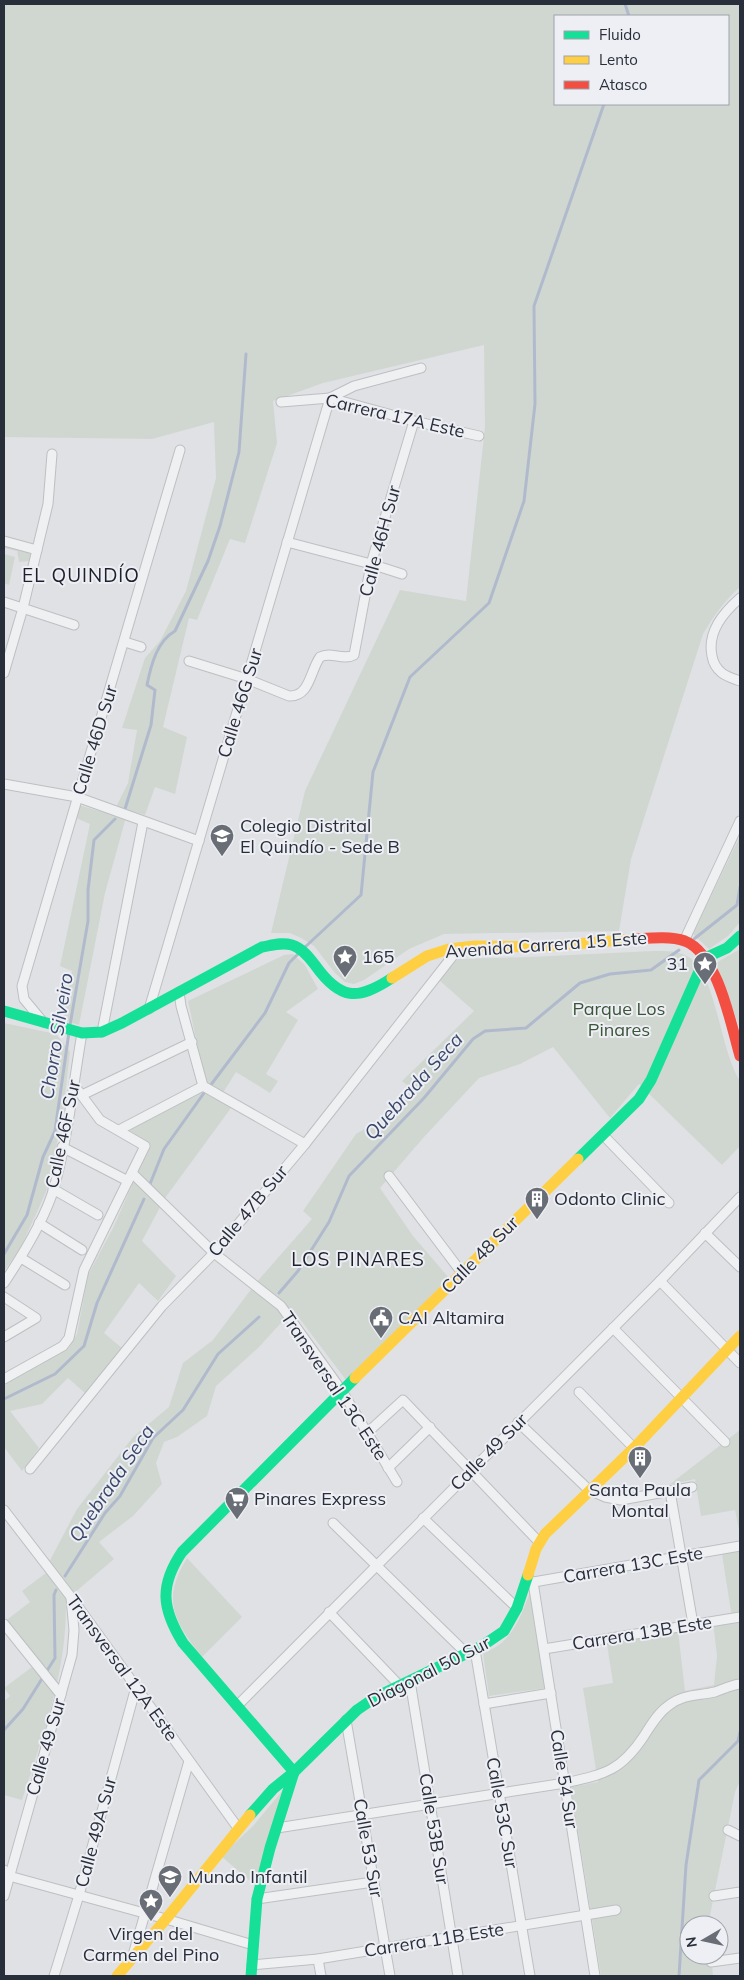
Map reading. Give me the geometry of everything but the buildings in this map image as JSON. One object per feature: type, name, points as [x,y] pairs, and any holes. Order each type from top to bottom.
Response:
[{"type":"street","points":[[330,398],[354,386],[421,368]]},
{"type":"street","name":"Carrera 17A Este","points":[[281,402],[330,398],[414,421],[479,436]]},
{"type":"street","name":"Calle 46G Sur","points":[[149,1009],[330,398]]},
{"type":"street","name":"Calle 46H Sur","points":[[247,679],[289,696],[300,695],[304,692],[320,658],[331,654],[346,657],[354,655],[371,564],[414,421]]},
{"type":"street","name":"Calle 46D Sur","points":[[44,1024],[24,999],[22,986],[77,797],[125,642],[180,450]]},
{"type":"street","points":[[4,673],[23,608],[48,504],[52,454]]},
{"type":"street","points":[[4,541],[37,550]]},
{"type":"street","points":[[287,542],[402,574]]},
{"type":"street","points":[[740,598],[715,627],[710,644],[717,667],[722,673],[740,681]]},
{"type":"street","points":[[4,602],[74,625]]},
{"type":"street","points":[[125,642],[141,646]]},
{"type":"street","points":[[189,661],[247,679]]},
{"type":"street","points":[[4,784],[77,797],[199,841]]},
{"type":"street","points":[[740,821],[684,941],[692,945],[705,958],[718,987],[740,1056]]},
{"type":"street","points":[[102,1032],[143,822]]},
{"type":"street","points":[[705,958],[727,948],[740,936]]},
{"type":"street","name":"Avenida Carrera 15 Este","points":[[4,1011],[78,1033],[102,1032],[122,1024],[262,947],[281,943],[302,950],[329,984],[341,992],[353,994],[372,990],[430,954],[446,949],[537,947],[660,938],[684,941]]},
{"type":"street","name":"Calle 47B Sur","points":[[30,1469],[162,1306],[214,1253],[305,1144],[459,948]]},
{"type":"street","name":"Calle 48 Sur","points":[[294,1772],[236,1706],[178,1635],[169,1616],[166,1599],[169,1575],[176,1560],[342,1391],[603,1135],[646,1090],[705,958]]},
{"type":"street","points":[[179,992],[181,1006],[204,1086],[305,1144]]},
{"type":"street","name":"Calle 46F Sur","points":[[4,1283],[21,1258],[54,1189],[74,1085],[78,1033]]},
{"type":"street","points":[[82,1094],[192,1042]]},
{"type":"street","points":[[4,1379],[63,1346],[69,1338],[84,1270],[145,1146],[100,1120],[74,1085]]},
{"type":"street","points":[[119,1130],[204,1086]]},
{"type":"street","points":[[603,1135],[669,1203]]},
{"type":"street","name":"Transversal 13C Este","points":[[62,1147],[130,1177],[214,1253],[281,1306],[342,1391],[397,1482]]},
{"type":"street","points":[[389,1176],[462,1273]]},
{"type":"street","points":[[54,1189],[98,1215]]},
{"type":"street","name":"Calle 49 Sur","points":[[236,1706],[660,1281],[740,1197]]},
{"type":"street","points":[[38,1223],[82,1250]]},
{"type":"street","points":[[706,1233],[740,1267]]},
{"type":"street","points":[[21,1258],[65,1284]]},
{"type":"street","points":[[660,1281],[740,1363]]},
{"type":"street","points":[[4,1297],[36,1318],[4,1337]]},
{"type":"street","points":[[613,1328],[725,1442]]},
{"type":"street","name":"Diagonal 50 Sur","points":[[117,1976],[238,1828],[273,1789],[294,1772],[346,1720],[370,1700],[491,1642],[504,1631],[530,1583],[540,1542],[589,1490],[634,1448],[740,1336]]},
{"type":"street","points":[[579,1392],[634,1448]]},
{"type":"street","points":[[368,1432],[404,1400],[540,1542]]},
{"type":"street","points":[[518,1422],[589,1490],[606,1497],[621,1500],[692,1487]]},
{"type":"street","points":[[388,1468],[430,1427]]},
{"type":"street","points":[[670,1491],[693,1624]]},
{"type":"street","name":"Transversal 12A Este","points":[[4,1510],[71,1597],[238,1828]]},
{"type":"street","points":[[423,1518],[517,1608]]},
{"type":"street","points":[[334,1524],[471,1652]]},
{"type":"street","name":"Carrera 13C Este","points":[[530,1583],[740,1546]]},
{"type":"street","name":"Calle 54 Sur","points":[[530,1583],[544,1649],[595,1976]]},
{"type":"street","name":"Calle 49 Sur","points":[[4,1896],[6,1873],[61,1695],[74,1642],[74,1618],[71,1597]]},
{"type":"street","points":[[329,1612],[405,1683]]},
{"type":"street","name":"Carrera 13B Este","points":[[544,1649],[740,1617]]},
{"type":"street","points":[[4,1624],[61,1695]]},
{"type":"street","name":"Calle 53C Sur","points":[[471,1652],[484,1704],[530,1976]]},
{"type":"street","name":"Calle 53B Sur","points":[[405,1683],[430,1804],[458,1976]]},
{"type":"street","points":[[277,1828],[565,1783],[609,1771],[618,1766],[634,1751],[661,1712],[675,1701],[689,1695],[716,1691],[740,1684]]},
{"type":"street","name":"Calle 49A Sur","points":[[54,1976],[79,1895],[136,1687]]},
{"type":"street","points":[[484,1704],[551,1693]]},
{"type":"street","name":"Calle 53 Sur","points":[[346,1720],[390,1976]]},
{"type":"street","points":[[132,1959],[189,1761]]},
{"type":"street","points":[[251,1971],[257,1899],[270,1848],[294,1772]]},
{"type":"street","points":[[728,1830],[740,1836]]},
{"type":"street","points":[[6,1873],[166,1918],[253,1945]]},
{"type":"street","points":[[257,1899],[374,1882]]},
{"type":"street","points":[[714,1896],[740,1892]]},
{"type":"street","name":"Carrera 11B Este","points":[[251,1971],[616,1910]]},
{"type":"street","points":[[318,1959],[321,1976]]},
{"type":"green space","points":[[4,4],[740,4],[740,587],[729,597],[703,634],[631,859],[619,931],[444,934],[409,949],[364,980],[354,984],[345,982],[335,973],[314,946],[301,938],[290,933],[271,933],[305,791],[400,590],[466,601],[485,427],[484,345],[323,383],[273,401],[277,443],[245,543],[230,539],[197,620],[189,618],[163,727],[187,737],[175,794],[155,787],[145,815],[128,810],[105,893],[79,1025],[59,1019],[72,971],[60,966],[90,824],[76,818],[79,805],[112,815],[128,783],[137,730],[122,728],[145,658],[160,641],[186,591],[216,478],[214,422],[152,439],[4,437]]},
{"type":"green space","points":[[4,545],[29,553],[31,556],[30,561],[19,562],[17,551],[4,548]]},
{"type":"green space","points":[[4,554],[15,557],[9,585],[4,583]]},
{"type":"green space","points":[[740,836],[740,922],[728,936],[709,949],[693,934]]},
{"type":"green space","points":[[740,949],[740,1029],[716,963]]},
{"type":"green space","name":"Parque Los Pinares","points":[[672,951],[686,955],[699,968],[706,981],[733,1068],[740,1081],[740,1146],[722,1165],[639,1084],[610,1118],[553,1047],[520,1064],[479,1078],[380,1188],[413,1236],[449,1278],[346,1380],[293,1310],[258,1348],[216,1386],[207,1416],[177,1437],[164,1442],[156,1463],[162,1484],[133,1516],[99,1542],[114,1559],[66,1600],[63,1652],[53,1702],[38,1750],[22,1800],[4,1795],[4,1701],[10,1696],[4,1688],[36,1664],[4,1622],[30,1602],[22,1591],[50,1570],[47,1566],[77,1509],[133,1437],[169,1407],[183,1363],[213,1340],[255,1284],[312,1219],[303,1211],[356,1134],[398,1109],[413,1090],[402,1081],[474,1011],[439,980],[458,959]]},
{"type":"green space","points":[[293,954],[305,965],[318,989],[286,1012],[298,1020],[266,1074],[278,1081],[270,1093],[236,1072],[219,1099],[231,1108],[165,1198],[142,1241],[176,1276],[158,1301],[139,1283],[104,1333],[122,1348],[86,1394],[68,1378],[42,1404],[10,1411],[39,1448],[22,1471],[4,1447],[4,1384],[68,1349],[77,1334],[88,1275],[114,1226],[150,1144],[129,1130],[206,1086],[188,1001],[284,955]]},
{"type":"green space","points":[[4,1023],[56,1034],[70,1052],[62,1121],[46,1192],[20,1249],[4,1271]]},
{"type":"green space","points":[[740,1430],[740,1535],[735,1510],[701,1516],[695,1479],[669,1485]]},
{"type":"green space","points":[[740,1550],[740,1781],[735,1792],[710,1915],[679,1915],[679,1965],[712,1965],[713,1976],[601,1976],[571,1787],[598,1782],[583,1688],[613,1683],[607,1644],[678,1631],[685,1691],[714,1685],[717,1656],[713,1621],[732,1618],[722,1554]]},
{"type":"green space","points":[[187,1558],[242,1617],[202,1657],[184,1632],[174,1610],[174,1586]]},
{"type":"green space","points":[[531,1589],[546,1688],[489,1696],[483,1653],[502,1643],[509,1635],[524,1609]]},
{"type":"green space","points":[[283,1790],[256,1886],[221,1856],[253,1826]]},
{"type":"waterway","points":[[625,4],[629,15]]},
{"type":"waterway","points":[[304,948],[361,895],[373,772],[410,677],[489,603],[524,501],[535,404],[534,306],[604,105]]},
{"type":"waterway","name":"Chorro Silveiro","points":[[125,809],[151,725],[155,690],[147,685],[153,662],[159,647],[175,631],[208,561],[220,526],[239,452],[246,354]]},
{"type":"waterway","name":"Chorro Silveiro","points":[[70,1025],[88,921],[88,890],[94,840],[115,819]]},
{"type":"waterway","name":"Quebrada Seca","points":[[694,939],[737,905],[740,887]]},
{"type":"waterway","name":"Quebrada Seca","points":[[279,1293],[298,1271],[329,1222],[349,1176],[424,1098],[473,1039],[485,1031],[526,1028],[580,983],[610,974],[651,970],[679,950]]},
{"type":"waterway","points":[[210,1086],[265,1013],[289,963],[299,953]]},
{"type":"waterway","name":"Chorro Silveiro","points":[[4,1254],[27,1215],[43,1157],[55,1131],[69,1032]]},
{"type":"waterway","points":[[150,1184],[164,1149],[204,1093]]},
{"type":"waterway","points":[[4,1399],[55,1374],[84,1346],[97,1303],[144,1199]]},
{"type":"waterway","name":"Quebrada Seca","points":[[65,1576],[105,1513],[120,1496],[153,1438],[183,1410],[218,1354],[259,1317]]},
{"type":"waterway","name":"Quebrada Seca","points":[[4,1730],[23,1709],[55,1658],[54,1595],[56,1590]]},
{"type":"waterway","points":[[679,1976],[686,1865],[699,1780],[738,1741],[740,1732]]},
{"type":"traffic: fast","points":[[578,1159],[639,1099],[651,1080],[705,958],[727,948],[740,936]]},
{"type":"traffic: fast","points":[[4,1011],[82,1033],[102,1032],[262,947],[281,944],[288,944],[299,948],[308,956],[324,977],[341,991],[350,993],[369,991],[392,978]]},
{"type":"traffic: fast","points":[[294,1772],[183,1643],[167,1608],[167,1587],[175,1564],[182,1552],[355,1378]]},
{"type":"traffic: fast","points":[[250,1815],[273,1789],[294,1772],[357,1710],[376,1697],[482,1646],[504,1631],[517,1608],[528,1575]]},
{"type":"traffic: fast","points":[[251,1976],[257,1899],[270,1848],[294,1772]]},
{"type":"traffic: slow","points":[[392,978],[427,956],[449,949],[475,946],[539,947],[635,939]]},
{"type":"traffic: slow","points":[[355,1378],[578,1159]]},
{"type":"traffic: slow","points":[[528,1575],[536,1549],[545,1534],[634,1448],[740,1336]]},
{"type":"traffic: slow","points":[[117,1976],[250,1815]]},
{"type":"traffic: jam","points":[[635,939],[673,938],[685,941],[696,948],[715,975],[740,1056]]},
{"type":"place","name":"Colegio Distrital El Quindío - Sede B","points":[[222,857]]},
{"type":"place","name":"165","points":[[345,978]]},
{"type":"place","name":"31","points":[[705,985]]},
{"type":"place","name":"Odonto Clinic","points":[[537,1220]]},
{"type":"place","name":"CAI Altamira","points":[[381,1339]]},
{"type":"place","name":"Santa Paula Montal","points":[[640,1479]]},
{"type":"place","name":"Pinares Express","points":[[237,1520]]},
{"type":"place","name":"Mundo Infantil","points":[[170,1898]]},
{"type":"place","name":"Virgen del Carmen del Pino","points":[[151,1922]]},
{"type":"district","name":"EL QUINDÍO","points":[[81,575]]},
{"type":"district","name":"LOS PINARES","points":[[358,1259]]}]
